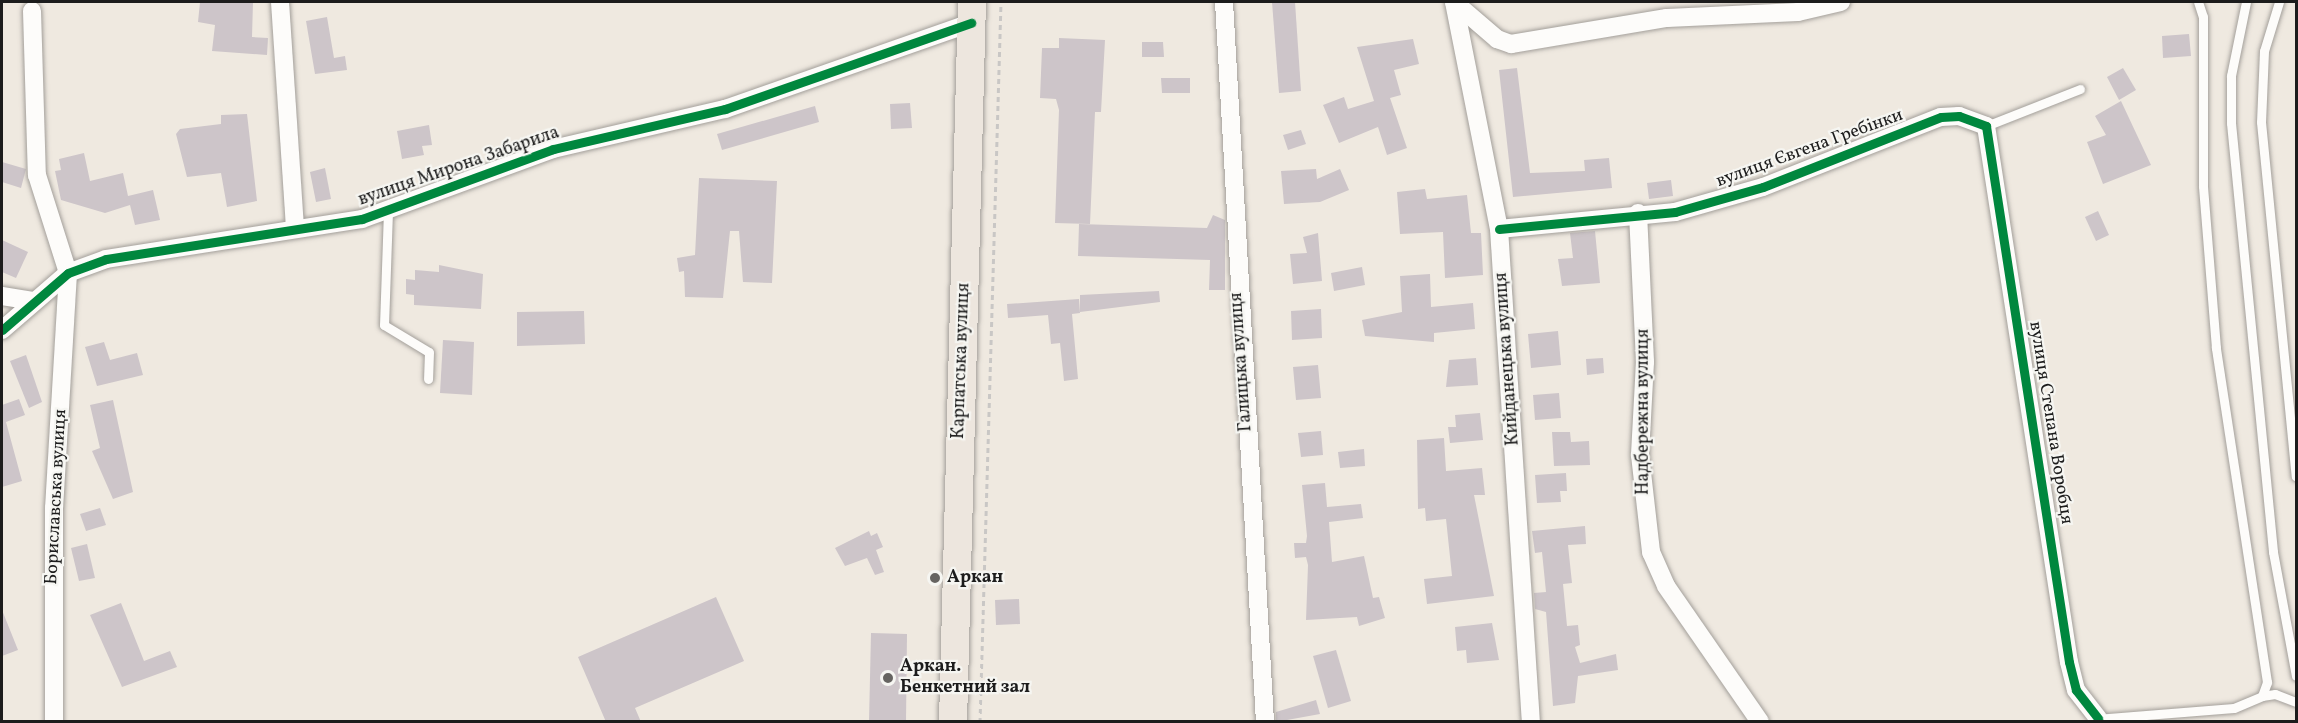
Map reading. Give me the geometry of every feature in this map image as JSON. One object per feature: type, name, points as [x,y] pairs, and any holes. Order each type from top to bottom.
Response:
[{"type":"main road","name":"Карпатська вулиця","points":[[952,722],[972,12]]},
{"type":"street","points":[[280,2],[295,229]]},
{"type":"street","name":"Галицька вулиця","points":[[1224,2],[1265,722]]},
{"type":"street","points":[[1454,2],[1497,39],[1511,44],[1667,18],[1798,12],[1841,2]]},
{"type":"street","name":"Кийданецька вулиця","points":[[1454,2],[1499,229],[1531,722]]},
{"type":"street","points":[[32,11],[37,175],[68,273]]},
{"type":"street","name":"вулиця Мирона Забарила","points":[[2,330],[68,273],[124,256],[295,229],[388,211],[553,149],[725,109],[972,12]]},
{"type":"street","name":"вулиця Євгена Гребінки","points":[[1499,229],[1638,213],[1675,212],[1763,188],[1941,117],[1959,116],[1986,126]]},
{"type":"street","name":"вулиця Степана Воробця","points":[[1986,126],[2069,662],[2076,690],[2094,720]]},
{"type":"street","name":"Надбережна вулиця","points":[[1638,213],[1645,362],[1640,455],[1650,552],[1666,586],[1760,722]]},
{"type":"street","name":"Бориславська вулиця","points":[[54,722],[54,508],[68,273]]},
{"type":"street","points":[[2,296],[33,301]]},
{"type":"lane","points":[[2198,2],[2203,17],[2203,186],[2216,348],[2268,663],[2262,696]]},
{"type":"lane","points":[[2246,2],[2232,76],[2231,123],[2271,529],[2296,676]]},
{"type":"lane","points":[[2278,2],[2264,51],[2261,122],[2296,476]]},
{"type":"lane","points":[[1986,126],[2080,89]]},
{"type":"lane","points":[[388,211],[384,325],[429,352],[428,379]]},
{"type":"lane","points":[[2094,720],[2210,712],[2275,694],[2296,702]]},
{"type":"path","points":[[980,722],[1001,2]]},
{"type":"building","points":[[200,2],[253,2],[252,37],[268,38],[267,55],[212,51],[215,25],[198,22]]},
{"type":"building","points":[[1272,2],[1295,2],[1301,91],[1279,93]]},
{"type":"building","points":[[327,17],[334,58],[345,56],[347,70],[315,74],[306,21]]},
{"type":"building","points":[[2189,34],[2191,56],[2163,58],[2162,36]]},
{"type":"building","points":[[1059,38],[1105,40],[1101,112],[1095,112],[1090,224],[1055,223],[1059,110],[1056,99],[1040,98],[1042,48],[1059,48]]},
{"type":"building","points":[[1413,39],[1419,64],[1394,70],[1401,95],[1390,98],[1407,148],[1387,155],[1378,127],[1339,143],[1323,105],[1344,97],[1348,109],[1374,101],[1357,47]]},
{"type":"building","points":[[1142,42],[1163,42],[1164,57],[1142,57]]},
{"type":"building","points":[[1517,68],[1530,173],[1585,171],[1584,160],[1609,158],[1612,188],[1513,197],[1499,70]]},
{"type":"building","points":[[2123,68],[2136,90],[2119,100],[2107,77]]},
{"type":"building","points":[[1161,78],[1190,78],[1190,93],[1162,93]]},
{"type":"building","points":[[2121,101],[2151,165],[2103,184],[2087,142],[2106,135],[2095,116]]},
{"type":"building","points":[[910,103],[912,128],[891,129],[890,104]]},
{"type":"building","points":[[815,106],[819,122],[722,150],[717,134]]},
{"type":"building","points":[[247,114],[257,201],[227,207],[221,173],[187,177],[176,134],[180,129],[221,124],[221,115]]},
{"type":"building","points":[[429,125],[432,145],[422,146],[424,155],[402,159],[397,131]]},
{"type":"building","points":[[1301,130],[1306,144],[1288,150],[1283,135]]},
{"type":"building","points":[[84,153],[90,181],[123,173],[128,196],[153,190],[160,220],[135,225],[130,205],[105,213],[61,200],[55,171],[61,170],[59,159]]},
{"type":"building","points":[[2,162],[26,169],[21,188],[2,182]]},
{"type":"building","points":[[325,168],[331,199],[316,202],[310,172]]},
{"type":"building","points":[[1316,169],[1317,179],[1340,169],[1349,190],[1320,202],[1284,204],[1281,171]]},
{"type":"building","points":[[699,178],[777,181],[772,283],[743,282],[739,231],[730,231],[723,298],[685,297],[684,271],[679,272],[677,258],[695,255]]},
{"type":"building","points":[[1671,180],[1673,196],[1649,199],[1647,183]]},
{"type":"building","points":[[1425,189],[1427,199],[1467,195],[1471,233],[1481,233],[1483,275],[1445,278],[1443,232],[1400,234],[1397,192]]},
{"type":"building","points":[[2098,211],[2109,235],[2096,241],[2085,217]]},
{"type":"building","points":[[1213,215],[1225,220],[1225,290],[1209,290],[1210,260],[1078,256],[1079,224],[1207,228]]},
{"type":"building","points":[[1595,231],[1600,283],[1562,286],[1558,259],[1573,258],[1570,233]]},
{"type":"building","points":[[1318,233],[1322,281],[1293,284],[1290,254],[1307,253],[1303,237]]},
{"type":"building","points":[[2,240],[28,252],[16,278],[2,272]]},
{"type":"building","points":[[439,265],[483,274],[481,309],[414,305],[414,295],[406,294],[406,279],[415,280],[415,270],[439,272]]},
{"type":"building","points":[[1362,267],[1365,285],[1334,291],[1331,273]]},
{"type":"building","points":[[1430,274],[1431,307],[1473,303],[1475,329],[1434,333],[1434,342],[1365,336],[1362,320],[1402,312],[1400,276]]},
{"type":"building","points":[[1159,291],[1160,302],[1080,312],[1080,295]]},
{"type":"building","points":[[1079,299],[1080,313],[1072,314],[1078,379],[1064,381],[1060,343],[1051,344],[1048,315],[1008,318],[1007,304]]},
{"type":"building","points":[[1321,309],[1322,338],[1292,340],[1291,311]]},
{"type":"building","points":[[584,311],[585,344],[517,346],[517,312]]},
{"type":"building","points":[[1558,331],[1561,365],[1531,368],[1528,334]]},
{"type":"building","points":[[443,340],[474,342],[472,395],[440,393]]},
{"type":"building","points":[[104,342],[110,360],[137,353],[143,375],[97,386],[85,347]]},
{"type":"building","points":[[26,355],[42,402],[29,408],[10,361]]},
{"type":"building","points":[[1476,358],[1478,385],[1446,387],[1449,360]]},
{"type":"building","points":[[1603,358],[1604,373],[1587,375],[1586,359]]},
{"type":"building","points":[[1318,365],[1321,398],[1296,400],[1293,367]]},
{"type":"building","points":[[1559,393],[1561,418],[1535,420],[1533,395]]},
{"type":"building","points":[[19,399],[25,415],[6,422],[22,481],[2,487],[2,405]]},
{"type":"building","points":[[113,400],[133,492],[113,499],[92,451],[100,448],[90,405]]},
{"type":"building","points":[[1480,413],[1483,440],[1450,443],[1448,427],[1456,427],[1455,415]]},
{"type":"building","points":[[1321,431],[1323,455],[1301,457],[1298,433]]},
{"type":"building","points":[[1552,432],[1570,432],[1571,442],[1589,441],[1590,465],[1554,466]]},
{"type":"building","points":[[1444,438],[1446,471],[1482,468],[1485,495],[1474,495],[1494,596],[1427,604],[1424,579],[1452,576],[1446,519],[1426,521],[1425,508],[1418,509],[1417,440]]},
{"type":"building","points":[[1364,449],[1365,466],[1340,468],[1338,452]]},
{"type":"building","points":[[1566,473],[1567,491],[1560,491],[1561,502],[1537,503],[1535,475]]},
{"type":"building","points":[[1325,483],[1327,507],[1361,504],[1363,518],[1329,522],[1332,562],[1364,556],[1373,598],[1379,597],[1385,618],[1359,626],[1357,617],[1306,620],[1308,565],[1306,557],[1295,558],[1294,543],[1306,543],[1307,536],[1302,485]]},
{"type":"building","points":[[100,508],[106,525],[86,531],[80,514]]},
{"type":"building","points":[[1585,526],[1586,544],[1568,545],[1572,583],[1563,584],[1567,626],[1578,625],[1580,645],[1575,647],[1580,663],[1616,654],[1618,670],[1578,676],[1575,703],[1553,706],[1546,612],[1535,609],[1534,593],[1546,592],[1542,552],[1535,553],[1532,531]]},
{"type":"building","points":[[869,531],[871,536],[877,533],[883,547],[876,550],[884,572],[875,575],[867,558],[845,566],[835,548]]},
{"type":"building","points":[[87,544],[95,578],[79,581],[71,548]]},
{"type":"building","points":[[716,597],[744,661],[635,708],[641,722],[606,722],[578,657]]},
{"type":"building","points":[[1019,599],[1020,624],[996,625],[995,600]]},
{"type":"building","points":[[121,603],[144,661],[170,651],[177,667],[122,687],[90,615]]},
{"type":"building","points":[[2,610],[18,650],[2,656]]},
{"type":"building","points":[[1492,623],[1499,660],[1467,663],[1466,650],[1457,651],[1455,627]]},
{"type":"building","name":"Аркан. Бенкетний зал","points":[[871,633],[907,634],[906,722],[869,722]]},
{"type":"building","points":[[1336,650],[1351,701],[1328,708],[1313,656]]},
{"type":"building","points":[[1316,700],[1320,714],[1276,722],[1276,712]]},
{"type":"cycle path","points":[[2,330],[68,273],[106,259],[362,219],[553,149],[725,109],[971,23]]},
{"type":"cycle path","points":[[1499,229],[1675,212],[1763,187],[1941,117],[1959,116],[1986,126],[2069,662],[2076,690],[2098,718]]},
{"type":"place","name":"Аркан","points":[[935,578]]},
{"type":"place","name":"Аркан. Бенкетний зал","points":[[888,678]]}]
